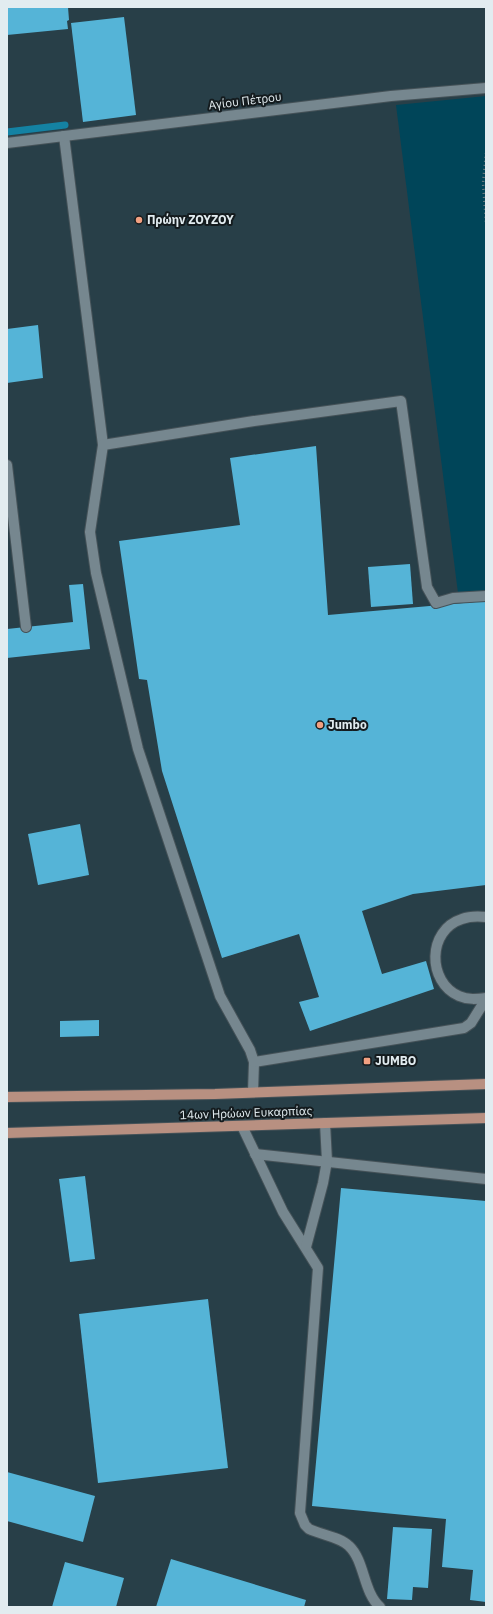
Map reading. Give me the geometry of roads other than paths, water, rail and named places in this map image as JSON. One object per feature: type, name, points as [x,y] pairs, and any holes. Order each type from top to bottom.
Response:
[{"type":"main road","name":"14ων Ηρώων Ευκαρπίας","points":[[7,1097],[253,1092],[486,1084]]},
{"type":"main road","name":"14ων Ηρώων Ευκαρπίας","points":[[7,1133],[486,1118]]},
{"type":"street","name":"Αγίου Πέτρου","points":[[7,143],[391,96],[486,88]]},
{"type":"street","points":[[64,136],[103,445],[90,532],[92,551],[138,749],[220,996],[250,1050],[254,1062],[253,1092]]},
{"type":"street","points":[[103,445],[254,421],[401,401],[427,587],[436,603],[453,598],[486,596]]},
{"type":"street","points":[[7,465],[26,627]]},
{"type":"street","points":[[254,1062],[467,1027],[486,998],[472,999],[459,996],[447,988],[439,977],[435,964],[435,950],[440,937],[449,926],[460,919],[474,916],[486,917]]},
{"type":"street","points":[[306,1247],[323,1183],[327,1161],[325,1123]]},
{"type":"street","points":[[242,1126],[284,1212],[317,1264],[319,1275],[300,1513],[305,1525],[310,1529],[346,1543],[353,1550],[371,1596],[380,1607]]},
{"type":"street","points":[[255,1154],[486,1179]]},
{"type":"waterway","points":[[7,132],[65,125]]},
{"type":"place","name":"Πρώην ΖΟΥΖΟΥ","points":[[139,220]]},
{"type":"place","name":"Jumbo","points":[[320,725]]},
{"type":"place","name":"JUMBO","points":[[367,1061]]}]
